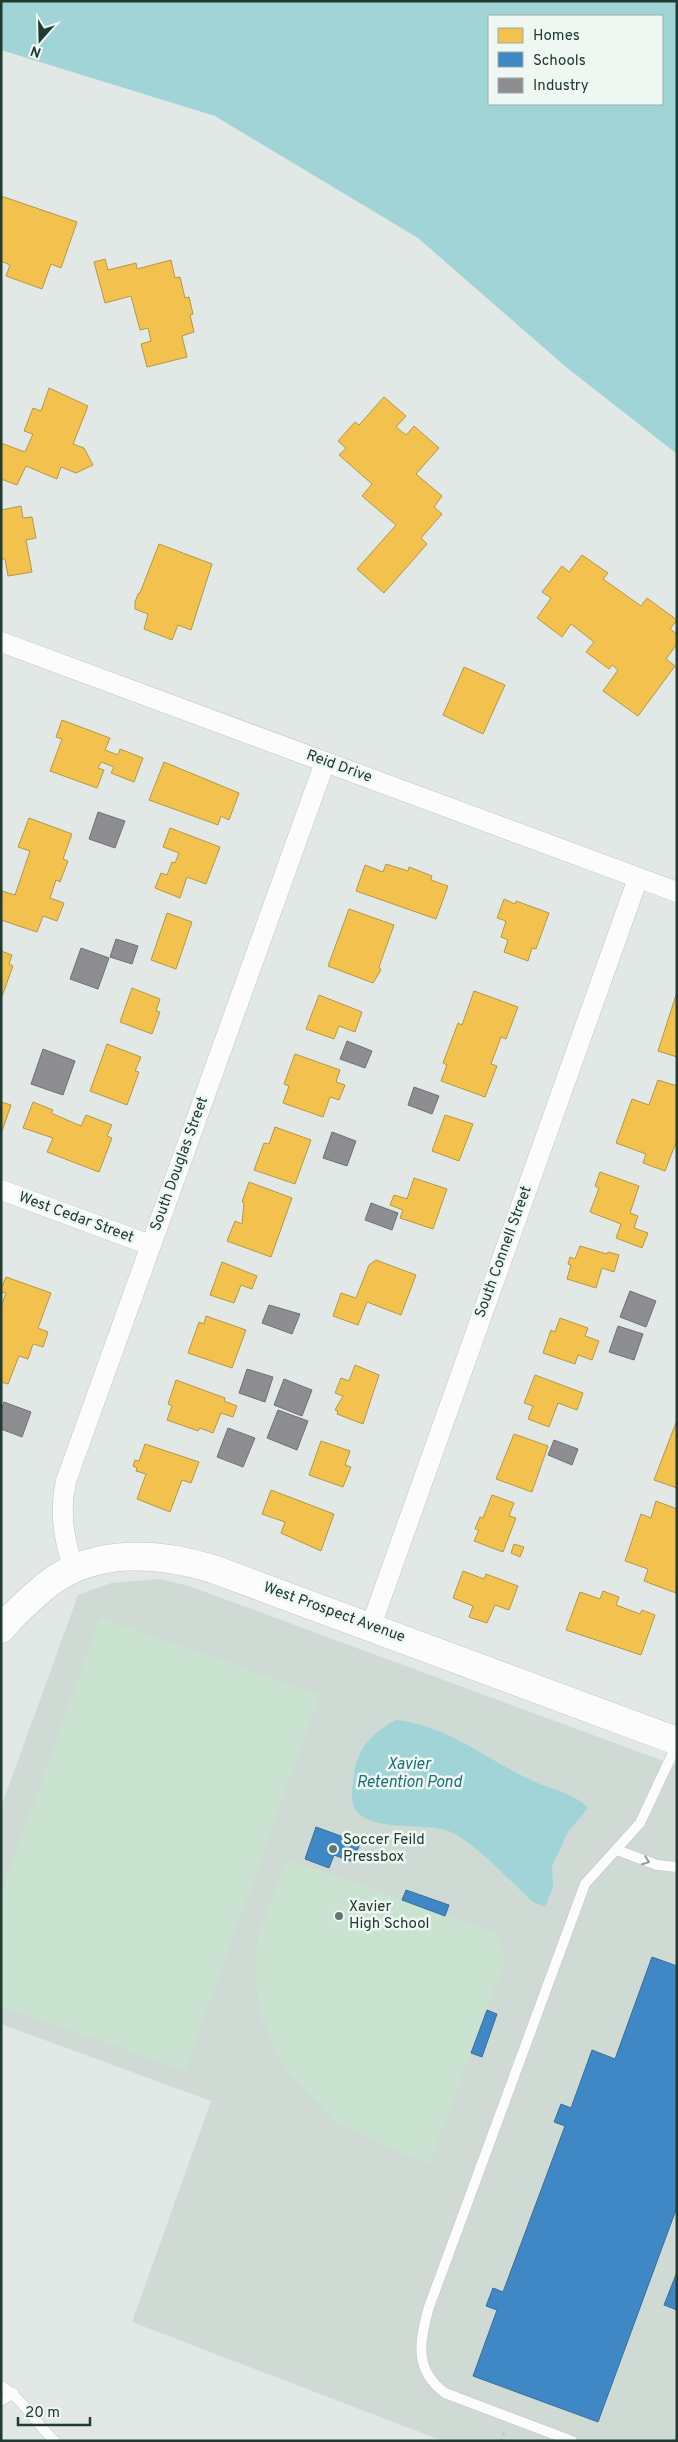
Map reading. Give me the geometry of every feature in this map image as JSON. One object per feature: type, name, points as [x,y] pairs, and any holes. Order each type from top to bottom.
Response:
[{"type":"main road","name":"West Prospect Avenue","points":[[1,1629],[49,1583],[74,1570],[112,1559],[158,1556],[177,1559],[213,1569],[371,1626],[677,1742]]},
{"type":"street","name":"Reid Drive","points":[[2,644],[677,892]]},
{"type":"street","name":"South Douglas Street","points":[[74,1570],[66,1546],[62,1519],[65,1486],[325,762]]},
{"type":"street","name":"South Connell Street","points":[[371,1626],[638,878]]},
{"type":"street","name":"West Cedar Street","points":[[1,1190],[150,1245]]},
{"type":"lane","points":[[572,2441],[445,2393],[434,2385],[425,2371],[422,2360],[421,2334],[429,2307],[585,1884],[640,1823],[677,1742]]},
{"type":"lane","points":[[617,1850],[657,1865],[677,1867]]},
{"type":"lane","points":[[1,2386],[14,2393],[31,2417],[55,2441]]},
{"type":"lane","points":[[1,2401],[14,2393]]},
{"type":"shaded area","name":"Xavier High School","points":[[159,1579],[189,1586],[677,1766],[677,2441],[443,2441],[132,2322],[211,2101],[1,2024],[1,1807],[78,1595],[111,1583]]},
{"type":"green space","points":[[100,1617],[320,1695],[185,2071],[1,2006],[1,1894]]},
{"type":"green space","points":[[287,1859],[495,1933],[506,1958],[430,2163],[397,2151],[333,2120],[290,2075],[278,2058],[262,2020],[256,1982],[256,1953],[259,1932]]},
{"type":"water","points":[[1,1],[677,1],[677,454],[566,367],[418,238],[215,116],[1,50]]},
{"type":"water","name":"Xavier Retention Pond","points":[[396,1720],[414,1723],[449,1736],[514,1772],[576,1799],[588,1808],[568,1832],[552,1866],[553,1887],[545,1907],[533,1902],[484,1856],[453,1833],[441,1829],[377,1822],[364,1818],[355,1809],[352,1791],[359,1756],[374,1735]]},
{"type":"building: Homes","points":[[1,196],[77,222],[61,268],[51,264],[42,289],[6,276],[10,265],[1,261]]},
{"type":"building: Homes","points":[[105,259],[108,270],[136,263],[137,269],[171,260],[175,278],[180,277],[185,298],[189,297],[193,314],[190,315],[194,332],[182,336],[187,357],[147,367],[141,344],[151,341],[148,328],[140,330],[131,296],[105,303],[94,262]]},
{"type":"building: Homes","points":[[49,388],[88,406],[73,444],[84,448],[93,465],[76,473],[61,467],[57,479],[26,466],[17,485],[1,479],[1,443],[25,452],[33,434],[24,431],[33,408],[41,411]]},
{"type":"building: Homes","points":[[384,397],[406,416],[396,427],[406,435],[414,426],[439,448],[416,474],[442,496],[434,507],[442,514],[421,538],[427,544],[384,593],[357,569],[396,525],[362,496],[372,484],[339,455],[346,448],[338,441],[355,422],[359,425]]},
{"type":"building: Homes","points":[[21,506],[23,518],[32,517],[36,538],[26,540],[32,572],[8,576],[5,559],[1,559],[1,510]]},
{"type":"building: Homes","points":[[159,544],[212,564],[191,630],[178,625],[172,640],[144,629],[148,614],[135,609],[135,602]]},
{"type":"building: Homes","points":[[582,555],[608,573],[603,579],[641,606],[647,598],[677,620],[670,629],[677,634],[677,644],[666,659],[675,666],[638,716],[603,691],[618,670],[612,665],[609,669],[586,652],[594,642],[571,624],[562,637],[537,618],[551,598],[542,592],[562,566],[569,572]]},
{"type":"building: Homes","points":[[464,667],[505,685],[483,734],[443,715]]},
{"type":"building: Homes","points":[[62,720],[110,738],[105,750],[118,755],[120,749],[143,758],[134,782],[111,773],[114,767],[101,762],[98,768],[104,770],[97,788],[50,771],[62,739],[56,737]]},
{"type":"building: Homes","points":[[164,762],[239,793],[229,820],[221,816],[218,825],[149,800]]},
{"type":"building: Homes","points":[[29,818],[72,834],[63,859],[68,861],[60,882],[56,880],[50,898],[64,903],[57,921],[43,916],[37,932],[1,920],[2,891],[15,895],[30,851],[18,847]]},
{"type":"building: Homes","points":[[170,828],[220,847],[206,884],[187,877],[180,898],[155,888],[161,873],[167,875],[172,862],[175,863],[179,853],[163,847]]},
{"type":"building: Homes","points":[[386,864],[408,871],[409,867],[432,876],[431,880],[448,886],[436,919],[356,891],[365,865],[383,872]]},
{"type":"building: Homes","points":[[504,899],[515,904],[516,901],[549,913],[536,949],[532,948],[528,961],[504,952],[508,940],[501,937],[506,921],[497,918]]},
{"type":"building: Homes","points":[[349,909],[394,925],[379,967],[381,970],[373,983],[328,966]]},
{"type":"building: Homes","points":[[167,913],[192,922],[176,969],[151,960]]},
{"type":"building: Homes","points":[[1,951],[12,955],[9,964],[13,966],[1,999]]},
{"type":"building: Homes","points":[[132,988],[160,999],[156,1011],[160,1012],[152,1034],[120,1022]]},
{"type":"building: Homes","points":[[474,991],[518,1007],[506,1039],[501,1037],[491,1064],[497,1066],[485,1097],[441,1081],[447,1065],[443,1063],[458,1023],[462,1025]]},
{"type":"building: Homes","points":[[677,992],[677,1057],[658,1051]]},
{"type":"building: Homes","points":[[319,995],[362,1012],[355,1032],[339,1026],[334,1039],[306,1029]]},
{"type":"building: Homes","points":[[107,1044],[141,1057],[135,1071],[139,1072],[127,1105],[90,1091]]},
{"type":"building: Homes","points":[[295,1054],[340,1070],[336,1082],[345,1085],[339,1100],[330,1097],[323,1117],[283,1103],[289,1086],[284,1084]]},
{"type":"building: Homes","points":[[658,1080],[677,1086],[677,1140],[665,1171],[643,1163],[646,1154],[616,1143],[632,1099],[649,1105]]},
{"type":"building: Homes","points":[[1,1102],[11,1105],[1,1134]]},
{"type":"building: Homes","points":[[33,1102],[53,1110],[51,1113],[81,1126],[86,1115],[112,1125],[107,1136],[112,1138],[99,1172],[47,1152],[53,1138],[23,1128]]},
{"type":"building: Homes","points":[[445,1115],[473,1124],[459,1161],[432,1151]]},
{"type":"building: Homes","points":[[275,1127],[311,1140],[295,1184],[254,1170],[264,1143],[269,1144]]},
{"type":"building: Homes","points":[[600,1172],[639,1186],[630,1213],[638,1216],[634,1228],[648,1233],[642,1248],[616,1238],[621,1224],[590,1212],[599,1188],[595,1186]]},
{"type":"building: Homes","points":[[414,1178],[447,1189],[433,1229],[400,1218],[403,1210],[390,1205],[394,1195],[407,1199]]},
{"type":"building: Homes","points":[[249,1182],[292,1198],[271,1257],[227,1241],[235,1221],[242,1224],[244,1203],[242,1202]]},
{"type":"building: Homes","points":[[580,1246],[607,1254],[608,1252],[619,1255],[614,1272],[602,1268],[596,1288],[567,1279],[571,1265],[568,1264],[570,1257],[575,1259]]},
{"type":"building: Homes","points":[[376,1260],[416,1275],[401,1315],[367,1302],[358,1325],[333,1316],[341,1293],[356,1298],[369,1265]]},
{"type":"building: Homes","points":[[222,1262],[257,1276],[252,1289],[241,1285],[234,1303],[210,1295]]},
{"type":"building: Homes","points":[[6,1277],[51,1293],[38,1328],[48,1332],[43,1347],[33,1344],[28,1359],[19,1356],[8,1384],[1,1382],[1,1307],[6,1293],[1,1292],[1,1289]]},
{"type":"building: Homes","points":[[206,1316],[246,1330],[232,1368],[188,1353],[199,1322],[204,1324]]},
{"type":"building: Homes","points":[[560,1318],[588,1328],[585,1336],[599,1341],[592,1360],[578,1355],[575,1364],[543,1353],[551,1330],[555,1332]]},
{"type":"building: Homes","points":[[355,1365],[379,1375],[363,1424],[337,1414],[338,1411],[335,1410],[343,1396],[335,1393],[341,1378],[349,1381]]},
{"type":"building: Homes","points":[[535,1375],[583,1393],[577,1410],[558,1403],[549,1427],[528,1419],[533,1406],[524,1403]]},
{"type":"building: Homes","points":[[176,1380],[225,1398],[224,1401],[237,1406],[233,1417],[221,1413],[213,1433],[200,1428],[198,1431],[167,1420],[172,1406],[168,1404]]},
{"type":"building: Homes","points":[[677,1420],[677,1488],[654,1480]]},
{"type":"building: Homes","points":[[514,1434],[548,1446],[532,1492],[496,1479]]},
{"type":"building: Homes","points":[[321,1441],[350,1451],[345,1465],[351,1467],[343,1487],[309,1475]]},
{"type":"building: Homes","points":[[145,1444],[199,1462],[191,1483],[182,1480],[170,1512],[137,1499],[146,1474],[136,1471],[137,1468],[133,1466],[135,1460],[139,1461]]},
{"type":"building: Homes","points":[[271,1490],[334,1514],[321,1551],[281,1533],[285,1522],[262,1514]]},
{"type":"building: Homes","points":[[492,1495],[514,1503],[509,1516],[516,1518],[503,1552],[474,1541],[479,1530],[475,1529],[480,1517],[483,1518]]},
{"type":"building: Homes","points":[[656,1501],[677,1509],[676,1593],[644,1581],[648,1569],[625,1561],[641,1514],[651,1518]]},
{"type":"building: Homes","points":[[514,1544],[524,1547],[520,1557],[511,1553]]},
{"type":"building: Homes","points":[[463,1571],[484,1579],[486,1574],[518,1586],[509,1610],[495,1605],[487,1623],[469,1617],[473,1606],[453,1598]]},
{"type":"building: Homes","points":[[603,1591],[619,1597],[616,1605],[640,1614],[642,1610],[655,1615],[641,1655],[566,1630],[580,1592],[600,1599]]},
{"type":"building: Schools","name":"Soccer Feild Pressbox","points":[[316,1827],[360,1843],[353,1862],[334,1855],[329,1868],[305,1859]]},
{"type":"building: Schools","points":[[406,1890],[449,1905],[445,1916],[402,1900]]},
{"type":"building: Schools","points":[[652,1957],[677,1966],[677,2207],[598,2422],[473,2376],[497,2310],[486,2306],[493,2288],[503,2292],[565,2126],[554,2122],[561,2104],[571,2108],[592,2050],[615,2059]]},
{"type":"building: Schools","points":[[487,2010],[497,2014],[482,2057],[471,2053]]},
{"type":"building: Schools","points":[[677,2272],[677,2310],[664,2305]]},
{"type":"building: Industry","points":[[98,812],[125,821],[115,848],[89,839]]},
{"type":"building: Industry","points":[[116,939],[138,946],[132,964],[110,957]]},
{"type":"building: Industry","points":[[81,948],[109,958],[98,989],[70,979]]},
{"type":"building: Industry","points":[[347,1041],[372,1051],[365,1068],[340,1059]]},
{"type":"building: Industry","points":[[43,1049],[75,1061],[63,1095],[31,1084]]},
{"type":"building: Industry","points":[[414,1087],[439,1096],[432,1114],[408,1105]]},
{"type":"building: Industry","points":[[332,1132],[356,1141],[347,1166],[323,1158]]},
{"type":"building: Industry","points":[[371,1203],[398,1213],[392,1230],[365,1220]]},
{"type":"building: Industry","points":[[630,1291],[656,1301],[646,1327],[620,1317]]},
{"type":"building: Industry","points":[[269,1305],[300,1314],[292,1334],[262,1323]]},
{"type":"building: Industry","points":[[618,1326],[643,1334],[634,1360],[609,1352]]},
{"type":"building: Industry","points":[[247,1369],[273,1377],[265,1402],[239,1393]]},
{"type":"building: Industry","points":[[284,1379],[312,1390],[302,1416],[274,1405]]},
{"type":"building: Industry","points":[[4,1402],[31,1412],[22,1437],[1,1429],[1,1410]]},
{"type":"building: Industry","points":[[278,1410],[308,1421],[297,1450],[267,1438]]},
{"type":"building: Industry","points":[[228,1428],[255,1438],[243,1467],[217,1457]]},
{"type":"building: Industry","points":[[554,1440],[578,1449],[572,1465],[548,1455]]},
{"type":"place","name":"Soccer Feild Pressbox","points":[[333,1849]]},
{"type":"place","name":"Xavier High School","points":[[339,1916]]}]
